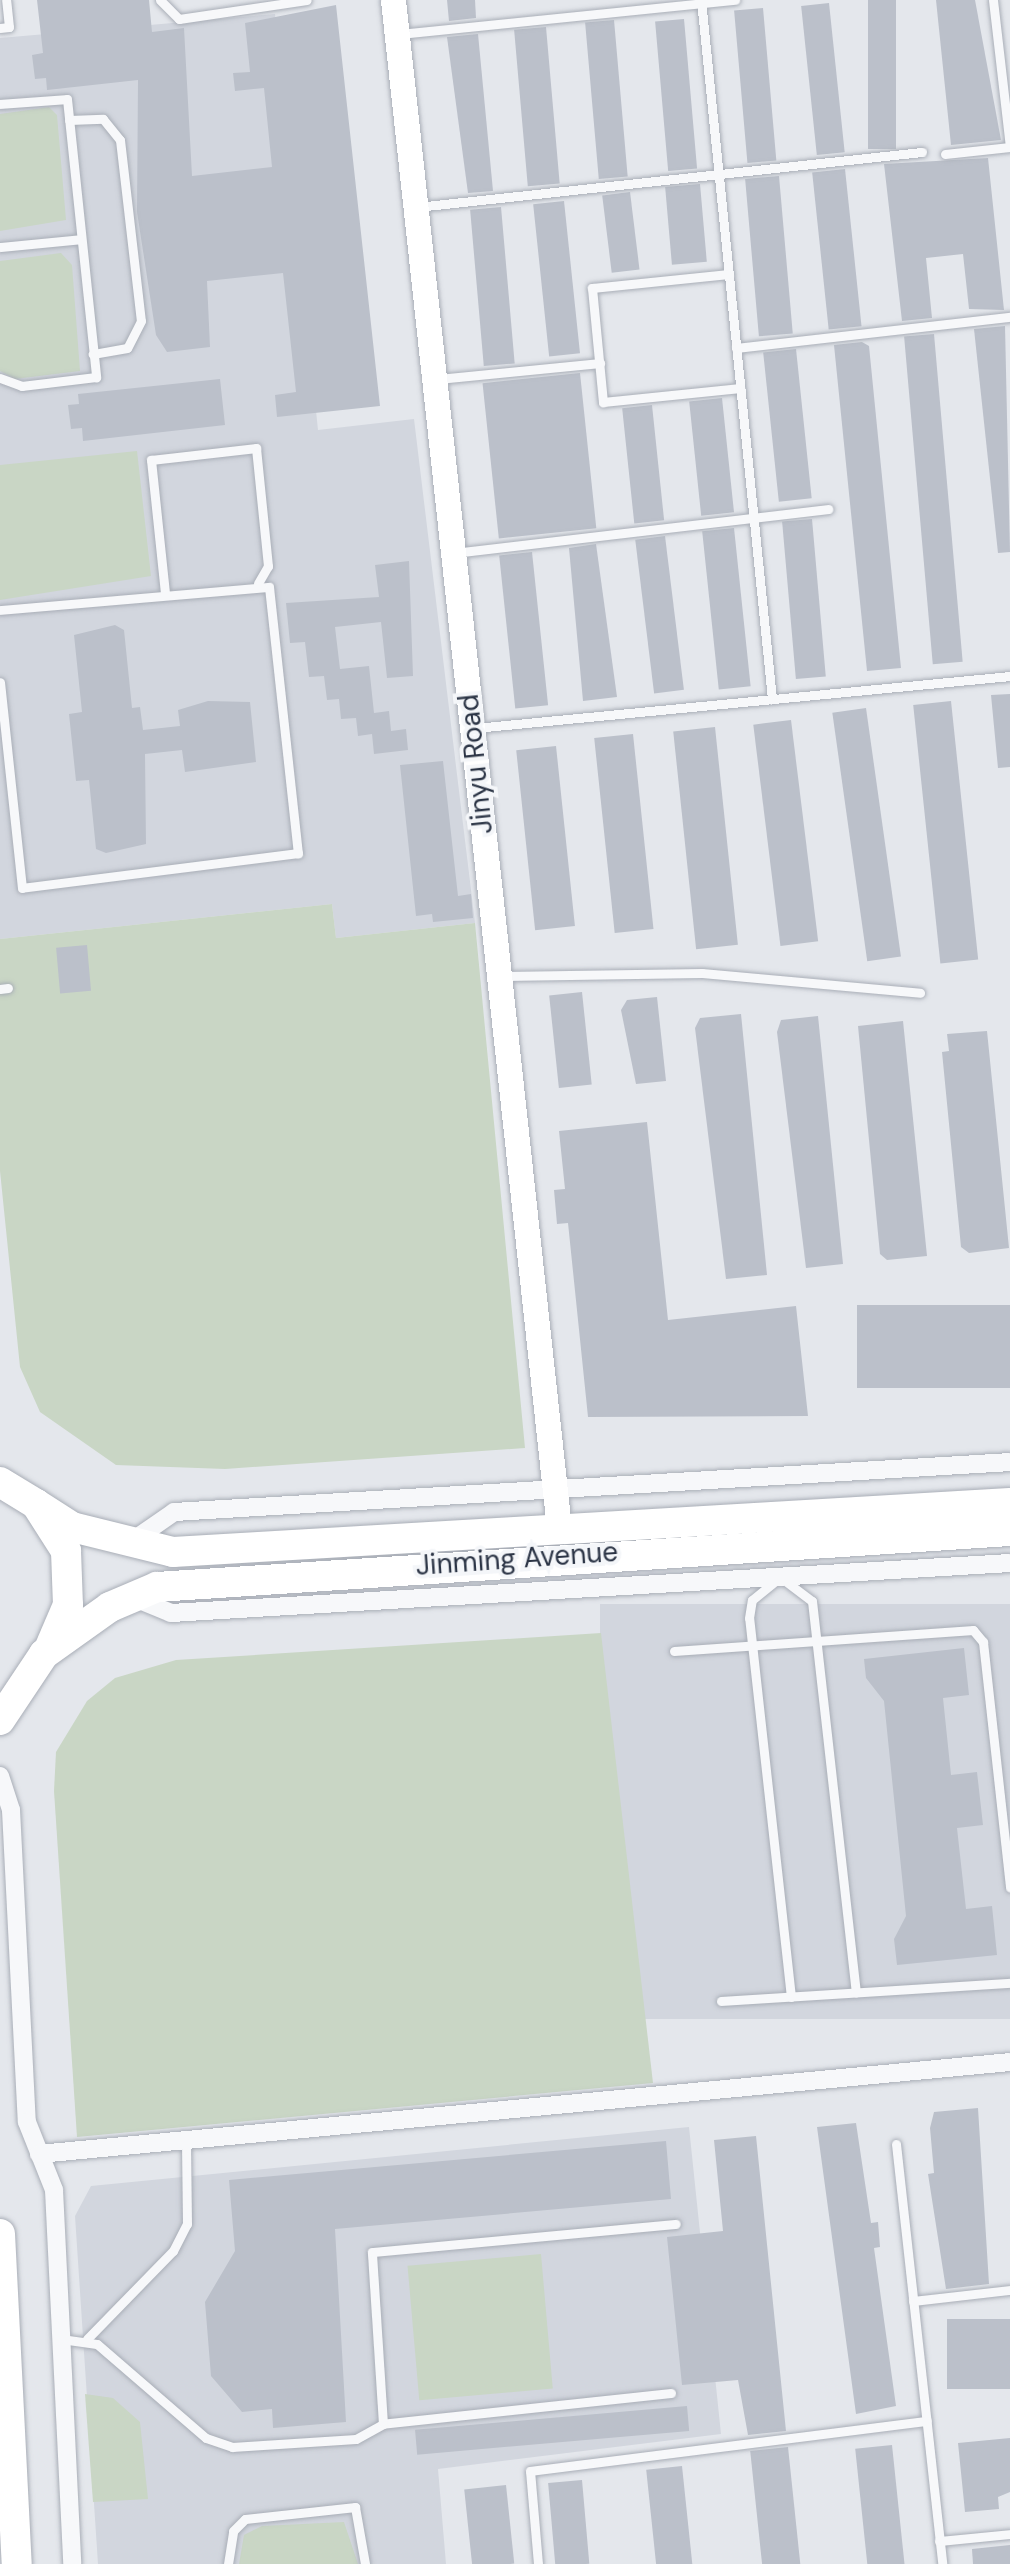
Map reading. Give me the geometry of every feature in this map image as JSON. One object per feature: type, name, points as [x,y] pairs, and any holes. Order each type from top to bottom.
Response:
[{"type":"main road","points":[[0,1465],[59,1534],[71,1587],[63,1623],[0,1720]]},
{"type":"main road","name":"Jinming Avenue","points":[[20,1493],[72,1526],[128,1544],[174,1552],[1010,1502]]},
{"type":"main road","name":"Jinming Avenue","points":[[0,1684],[132,1596],[181,1583],[776,1540],[1010,1531]]},
{"type":"main road","points":[[0,2234],[17,2564]]},
{"type":"street","name":"Jinyu Road","points":[[393,0],[559,1528]]},
{"type":"street","points":[[128,1544],[174,1512],[1010,1462]]},
{"type":"street","points":[[132,1596],[171,1612],[1010,1562]]},
{"type":"street","points":[[0,1776],[11,1810],[27,2122],[54,2190],[72,2564]]},
{"type":"street","points":[[39,2154],[1010,2062]]},
{"type":"lane","points":[[0,28],[9,28],[6,0]]},
{"type":"lane","points":[[160,0],[180,19],[257,2],[307,0]]},
{"type":"lane","points":[[397,34],[735,0]]},
{"type":"lane","points":[[945,154],[1010,147],[993,0]]},
{"type":"lane","points":[[701,2],[772,699]]},
{"type":"lane","points":[[998,44],[1010,42]]},
{"type":"lane","points":[[0,104],[67,99],[96,377],[22,386],[0,378]]},
{"type":"lane","points":[[69,120],[102,119],[120,140],[141,321],[127,348],[93,354]]},
{"type":"lane","points":[[416,207],[922,152]]},
{"type":"lane","points":[[0,247],[82,239]]},
{"type":"lane","points":[[729,274],[592,288],[603,402],[740,388]]},
{"type":"lane","points":[[736,348],[1010,317]]},
{"type":"lane","points":[[434,379],[600,362]]},
{"type":"lane","points":[[165,592],[151,460],[256,448],[268,566],[258,583]]},
{"type":"lane","points":[[454,554],[828,508]]},
{"type":"lane","points":[[0,610],[258,583],[274,594],[298,853],[22,888],[4,751],[0,682]]},
{"type":"lane","points":[[472,728],[1010,676]]},
{"type":"lane","points":[[499,976],[683,972],[920,992]]},
{"type":"lane","points":[[776,1540],[780,1577],[812,1601],[856,1993]]},
{"type":"lane","points":[[780,1577],[752,1600],[752,1645],[791,1997]]},
{"type":"lane","points":[[674,1651],[973,1630],[983,1642],[1010,1888]]},
{"type":"lane","points":[[720,2001],[1010,1983]]},
{"type":"lane","points":[[87,2339],[180,2238],[186,2140]]},
{"type":"lane","points":[[896,2144],[942,2564]]},
{"type":"lane","points":[[383,2424],[372,2252],[676,2224]]},
{"type":"lane","points":[[913,2300],[1010,2290]]},
{"type":"lane","points":[[61,2339],[87,2339],[206,2438],[232,2447],[356,2438],[383,2424],[671,2393]]},
{"type":"lane","points":[[538,2564],[530,2471],[926,2421]]},
{"type":"lane","points":[[228,2564],[233,2532],[245,2519],[355,2507],[365,2564]]},
{"type":"lane","points":[[940,2541],[1010,2534]]},
{"type":"shaded area","points":[[275,14],[318,430],[414,419],[475,923],[336,938],[332,904],[0,939],[0,38]]},
{"type":"shaded area","points":[[600,1604],[1010,1604],[1010,2019],[600,2019]]},
{"type":"shaded area","points":[[689,2127],[721,2434],[438,2469],[446,2564],[98,2564],[75,2216],[91,2186]]},
{"type":"green space","points":[[49,107],[57,115],[66,220],[0,231],[0,114]]},
{"type":"green space","points":[[61,253],[72,265],[80,371],[15,379],[0,371],[0,261]]},
{"type":"green space","points":[[137,451],[151,576],[0,600],[0,465]]},
{"type":"green space","points":[[332,904],[336,938],[475,923],[525,1448],[225,1469],[116,1465],[40,1412],[20,1367],[0,1171],[0,939]]},
{"type":"green space","points":[[601,1633],[653,2083],[77,2137],[54,1791],[56,1752],[87,1701],[115,1678],[176,1660]]},
{"type":"green space","points":[[541,2254],[553,2388],[419,2400],[408,2266]]},
{"type":"green space","points":[[85,2394],[113,2398],[140,2422],[148,2499],[93,2502]]},
{"type":"green space","points":[[344,2522],[358,2564],[239,2564],[244,2535],[262,2526]]},
{"type":"building","points":[[37,0],[149,0],[152,32],[184,28],[192,176],[272,167],[264,88],[235,91],[233,73],[250,72],[245,23],[336,5],[380,406],[277,417],[275,395],[296,392],[283,273],[207,281],[210,347],[167,352],[156,335],[137,212],[138,80],[47,90],[46,78],[35,79],[32,55],[43,53]]},
{"type":"building","points":[[447,0],[475,0],[476,18],[449,21]]},
{"type":"building","points":[[868,0],[896,0],[896,149],[868,149]]},
{"type":"building","points":[[936,0],[975,0],[1001,140],[951,145]]},
{"type":"building","points":[[829,3],[845,152],[817,155],[801,6]]},
{"type":"building","points":[[763,8],[776,160],[747,163],[734,11]]},
{"type":"building","points":[[684,19],[697,168],[668,171],[655,22]]},
{"type":"building","points":[[614,20],[628,176],[599,179],[585,23]]},
{"type":"building","points":[[546,27],[560,183],[528,186],[514,30]]},
{"type":"building","points":[[478,34],[493,191],[468,193],[447,37]]},
{"type":"building","points":[[988,158],[1004,310],[969,309],[963,254],[926,258],[932,318],[902,321],[884,164]]},
{"type":"building","points":[[845,169],[862,326],[829,330],[812,172]]},
{"type":"building","points":[[779,176],[793,333],[759,336],[745,179]]},
{"type":"building","points":[[700,184],[707,262],[672,265],[665,187]]},
{"type":"building","points":[[630,192],[640,269],[612,273],[602,195]]},
{"type":"building","points":[[564,201],[580,353],[549,356],[533,204]]},
{"type":"building","points":[[501,207],[515,363],[484,366],[470,210]]},
{"type":"building","points":[[1005,326],[1010,552],[998,553],[974,329]]},
{"type":"building","points":[[934,334],[963,662],[933,664],[904,337]]},
{"type":"building","points":[[862,342],[869,346],[901,668],[867,671],[834,345]]},
{"type":"building","points":[[796,349],[812,498],[779,502],[763,352]]},
{"type":"building","points":[[580,373],[596,528],[499,538],[483,383]]},
{"type":"building","points":[[220,379],[225,425],[83,441],[82,428],[71,429],[68,405],[79,404],[78,394]]},
{"type":"building","points":[[722,398],[734,512],[701,516],[689,401]]},
{"type":"building","points":[[652,405],[664,520],[634,524],[622,408]]},
{"type":"building","points":[[812,519],[826,676],[796,679],[782,522]]},
{"type":"building","points":[[734,528],[751,686],[719,689],[702,531]]},
{"type":"building","points":[[665,536],[684,690],[654,694],[635,540]]},
{"type":"building","points":[[596,544],[617,697],[583,701],[569,548]]},
{"type":"building","points":[[532,552],[548,705],[515,709],[499,555]]},
{"type":"building","points":[[409,561],[413,676],[387,678],[381,622],[335,627],[340,669],[369,666],[374,713],[389,711],[391,731],[406,729],[408,750],[374,754],[372,734],[358,736],[356,718],[341,719],[339,699],[327,700],[324,676],[309,677],[305,642],[290,643],[286,603],[379,597],[375,565]]},
{"type":"building","points":[[115,625],[124,630],[132,708],[140,707],[143,730],[180,726],[178,710],[208,701],[250,702],[256,762],[185,772],[182,750],[145,754],[146,844],[106,853],[96,849],[89,780],[76,781],[69,714],[82,712],[74,635]]},
{"type":"building","points":[[1010,694],[1010,767],[998,768],[991,695]]},
{"type":"building","points":[[951,701],[978,960],[940,964],[913,705]]},
{"type":"building","points":[[866,708],[901,957],[867,961],[832,713]]},
{"type":"building","points":[[791,720],[818,941],[780,946],[753,725]]},
{"type":"building","points":[[715,727],[738,945],[696,949],[673,731]]},
{"type":"building","points":[[633,734],[653,929],[615,933],[594,738]]},
{"type":"building","points":[[556,746],[575,926],[535,930],[516,750]]},
{"type":"building","points":[[443,761],[458,896],[471,894],[473,918],[433,922],[432,914],[416,916],[400,765]]},
{"type":"building","points":[[87,945],[91,991],[60,994],[56,948]]},
{"type":"building","points":[[582,992],[592,1084],[559,1088],[549,995]]},
{"type":"building","points":[[657,997],[666,1081],[636,1084],[621,1010],[627,1000]]},
{"type":"building","points":[[741,1014],[767,1275],[726,1279],[695,1028],[700,1018]]},
{"type":"building","points":[[818,1016],[843,1264],[806,1268],[777,1032],[781,1020]]},
{"type":"building","points":[[903,1021],[927,1256],[887,1260],[880,1254],[858,1026]]},
{"type":"building","points":[[987,1031],[1009,1248],[969,1253],[961,1247],[942,1052],[949,1051],[947,1034]]},
{"type":"building","points":[[647,1122],[668,1320],[796,1306],[808,1416],[588,1417],[568,1223],[557,1224],[554,1190],[565,1189],[559,1131]]},
{"type":"building","points":[[857,1305],[1010,1305],[1010,1388],[857,1388]]},
{"type":"building","points":[[964,1648],[969,1695],[943,1698],[951,1775],[977,1772],[983,1825],[957,1828],[966,1909],[992,1906],[997,1955],[897,1965],[894,1939],[906,1916],[884,1701],[866,1678],[864,1659]]},
{"type":"building","points":[[978,2108],[989,2284],[946,2289],[928,2174],[934,2173],[930,2128],[934,2112]]},
{"type":"building","points":[[856,2123],[871,2223],[878,2222],[880,2247],[874,2248],[896,2406],[856,2414],[817,2127]]},
{"type":"building","points":[[756,2136],[786,2431],[748,2435],[738,2380],[682,2385],[667,2237],[723,2231],[714,2140]]},
{"type":"building","points":[[666,2141],[671,2199],[335,2229],[346,2422],[273,2428],[272,2409],[242,2412],[211,2376],[205,2302],[235,2251],[229,2180]]},
{"type":"building","points":[[947,2319],[1010,2319],[1010,2389],[947,2389]]},
{"type":"building","points":[[687,2406],[689,2431],[417,2455],[415,2430]]},
{"type":"building","points":[[1010,2438],[1010,2492],[998,2497],[999,2509],[965,2512],[958,2443]]},
{"type":"building","points":[[892,2445],[905,2564],[867,2564],[855,2449]]},
{"type":"building","points":[[788,2447],[800,2564],[762,2564],[750,2451]]},
{"type":"building","points":[[682,2466],[692,2564],[656,2564],[646,2470]]},
{"type":"building","points":[[582,2480],[589,2564],[555,2564],[548,2483]]},
{"type":"building","points":[[506,2485],[514,2564],[472,2564],[464,2489]]},
{"type":"building","points":[[1010,2545],[1010,2564],[973,2564],[972,2549]]}]
